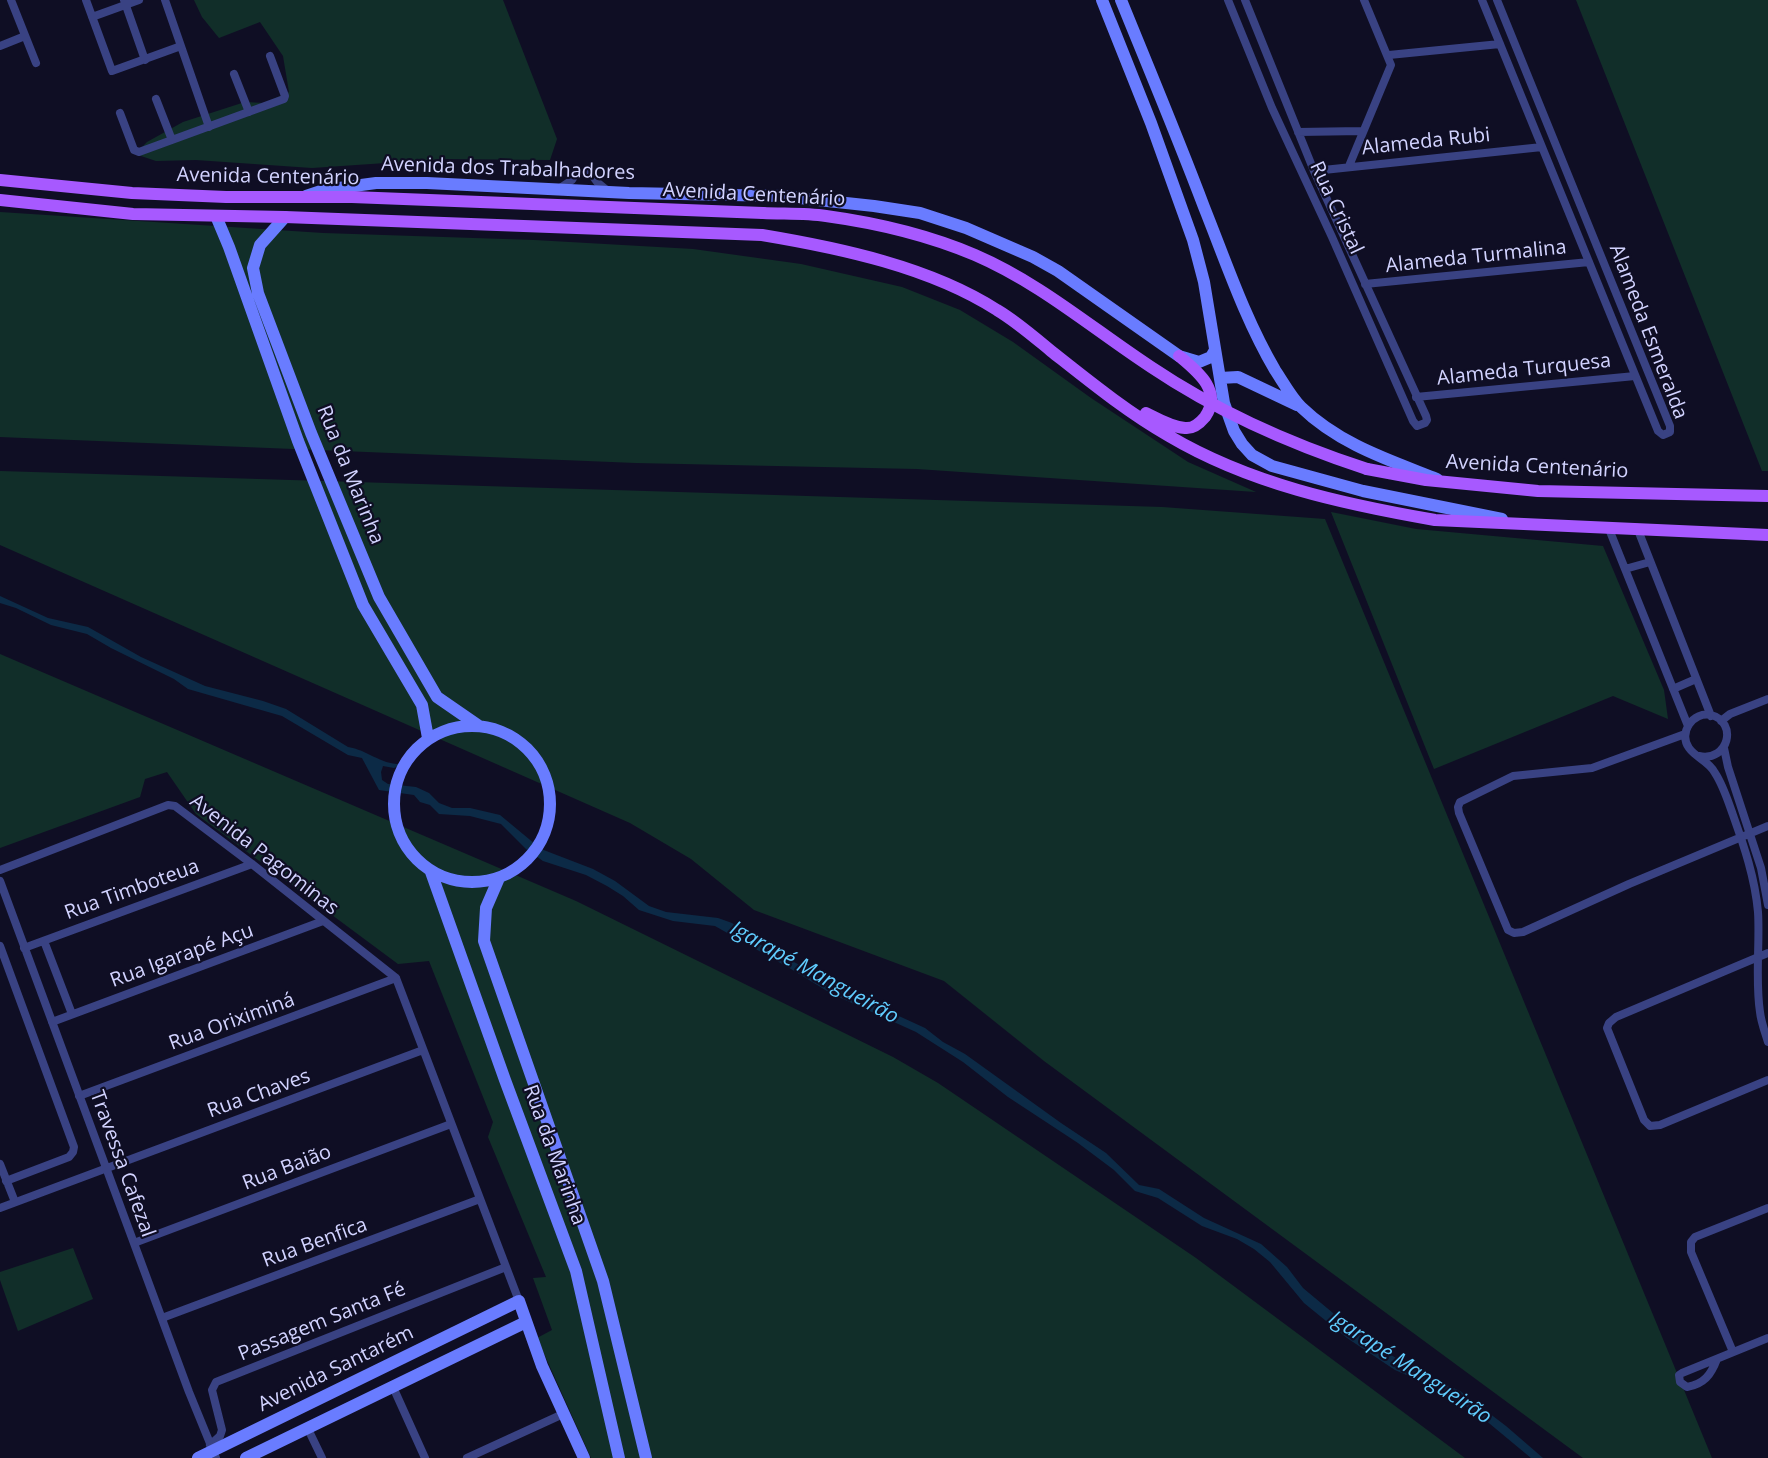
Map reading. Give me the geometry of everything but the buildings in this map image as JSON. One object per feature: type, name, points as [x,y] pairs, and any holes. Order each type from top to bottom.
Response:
[{"type":"main road","points":[[1102,0],[1193,240],[1204,282],[1220,378],[1238,377],[1301,407],[1363,450],[1444,482]]},
{"type":"main road","points":[[1125,1],[1237,292],[1257,338],[1282,381],[1301,407]]},
{"type":"main road","points":[[1122,50],[1131,56],[1139,73],[1146,72],[1149,65]]},
{"type":"main road","name":"Avenida Centenário","points":[[0,180],[132,193],[302,198],[352,197],[825,216],[905,230],[975,256],[1042,291],[1150,367],[1206,402],[1312,451],[1367,469],[1444,482],[1538,491],[1768,496]]},
{"type":"main road","name":"Avenida dos Trabalhadores","points":[[302,198],[324,190],[376,183],[426,183],[781,196],[920,213],[966,228],[1033,257],[1075,282],[1179,356]]},
{"type":"main road","name":"Avenida Centenário","points":[[0,200],[133,214],[285,217],[762,235],[818,244],[867,256],[947,283],[973,295],[1024,329],[1104,393],[1169,436],[1239,470],[1324,498],[1435,520],[1768,535]]},
{"type":"main road","name":"Rua da Marinha","points":[[216,216],[298,441],[363,605],[422,705],[428,738]]},
{"type":"main road","name":"Rua da Marinha","points":[[285,217],[260,245],[253,267],[258,293],[311,433],[379,597],[437,698],[479,726]]},
{"type":"main road","points":[[1179,356],[1199,362],[1211,357],[1215,350]]},
{"type":"main road","points":[[1104,393],[1161,421],[1186,428],[1194,427],[1208,412],[1210,392],[1206,381],[1198,371],[1179,356]]},
{"type":"main road","name":"Avenida Centenário","points":[[1220,378],[1228,417],[1242,444],[1252,455],[1263,461],[1363,491],[1527,524]]},
{"type":"main road","points":[[461,726],[479,726],[512,737],[537,761],[546,779],[550,810],[546,829],[539,845],[528,859],[499,879],[482,883],[465,883],[431,872],[412,854],[398,832],[393,797],[404,764],[428,738],[461,726]]},
{"type":"main road","name":"Rua da Marinha","points":[[431,872],[576,1271],[619,1458]]},
{"type":"main road","name":"Rua da Marinha","points":[[499,879],[486,908],[484,941],[603,1281],[646,1458]]},
{"type":"main road","points":[[519,1301],[563,1414],[584,1458]]},
{"type":"main road","name":"Avenida Santarém","points":[[198,1458],[519,1301]]},
{"type":"main road","points":[[490,1315],[496,1321],[498,1335]]},
{"type":"main road","name":"Avenida Santarém","points":[[246,1458],[526,1322]]},
{"type":"street","points":[[11,0],[36,63]]},
{"type":"street","points":[[86,0],[111,71],[181,46]]},
{"type":"street","points":[[92,18],[125,2],[139,0]]},
{"type":"street","points":[[165,0],[209,127]]},
{"type":"street","name":"Rua Cristal","points":[[1228,0],[1272,108],[1413,421],[1422,425],[1427,418],[1314,171],[1245,0]]},
{"type":"street","points":[[1349,166],[1390,68],[1389,55],[1364,0]]},
{"type":"street","name":"Alameda Esmeralda","points":[[1482,0],[1659,433],[1668,434],[1671,428],[1497,0]]},
{"type":"street","points":[[125,2],[145,60]]},
{"type":"street","points":[[0,46],[26,36]]},
{"type":"street","points":[[1389,55],[1500,44]]},
{"type":"street","points":[[120,113],[135,152],[249,112],[285,98],[270,56]]},
{"type":"street","points":[[234,74],[249,112]]},
{"type":"street","points":[[1522,98],[1536,96]]},
{"type":"street","points":[[156,99],[172,140]]},
{"type":"street","points":[[1272,108],[1287,104]]},
{"type":"street","points":[[1298,132],[1362,131]]},
{"type":"street","name":"Alameda Rubi","points":[[1314,171],[1542,147]]},
{"type":"street","points":[[589,171],[608,191]]},
{"type":"street","points":[[560,188],[572,180],[577,172]]},
{"type":"street","points":[[1567,208],[1581,206]]},
{"type":"street","points":[[1332,237],[1344,235]]},
{"type":"street","name":"Alameda Turmalina","points":[[1365,284],[1589,261]]},
{"type":"street","points":[[1612,321],[1626,319]]},
{"type":"street","points":[[1381,348],[1393,344]]},
{"type":"street","name":"Alameda Turquesa","points":[[1416,397],[1635,375]]},
{"type":"street","points":[[1609,529],[1673,689],[1687,730],[1687,745],[1715,772],[1741,837],[1752,875],[1758,909],[1764,955],[1759,1002],[1762,1024],[1768,1042]]},
{"type":"street","points":[[1638,530],[1711,716]]},
{"type":"street","points":[[1626,569],[1650,562]]},
{"type":"street","points":[[1673,689],[1696,679]]},
{"type":"street","points":[[1721,721],[1730,714],[1768,699]]},
{"type":"street","points":[[1768,826],[1751,834],[1629,884],[1523,932],[1510,932],[1503,921],[1458,807],[1460,802],[1513,776],[1592,768],[1687,730],[1700,716],[1711,716],[1721,721],[1727,731],[1724,748],[1728,767],[1751,834],[1761,868],[1768,905]]},
{"type":"street","points":[[1699,756],[1710,757],[1724,748]]},
{"type":"street","name":"Avenida Pagominas","points":[[0,870],[168,805],[181,809],[396,978]]},
{"type":"street","name":"Rua Timboteua","points":[[24,948],[252,864]]},
{"type":"street","name":"Travessa Cafezal","points":[[0,881],[213,1451]]},
{"type":"street","name":"Rua Igarapé Açu","points":[[52,1022],[323,921]]},
{"type":"street","points":[[44,940],[72,1014]]},
{"type":"street","name":"Travessa Cafezal","points":[[0,946],[74,1147],[69,1157],[6,1180]]},
{"type":"street","points":[[1764,955],[1616,1017],[1609,1023],[1607,1030],[1644,1120],[1650,1126],[1660,1125],[1768,1080]]},
{"type":"street","points":[[396,978],[519,1301]]},
{"type":"street","name":"Rua Oriximiná","points":[[80,1096],[396,978]]},
{"type":"street","name":"Rua Chaves","points":[[0,1208],[423,1050]]},
{"type":"street","name":"Rua Baião","points":[[134,1243],[451,1124]]},
{"type":"street","points":[[0,1164],[15,1202]]},
{"type":"street","name":"Rua Benfica","points":[[162,1318],[480,1199]]},
{"type":"street","points":[[1733,1352],[1691,1252],[1691,1242],[1695,1237],[1768,1208]]},
{"type":"street","name":"Passagem Santa Fé","points":[[213,1451],[222,1430],[222,1421],[212,1390],[216,1382],[506,1267]]},
{"type":"street","points":[[1717,1359],[1768,1338]]},
{"type":"street","points":[[393,1387],[425,1458]]},
{"type":"street","points":[[467,1458],[485,1454],[563,1414]]},
{"type":"street","points":[[308,1429],[322,1458]]},
{"type":"green space","points":[[194,0],[503,0],[557,139],[550,160],[444,159],[312,168],[196,160],[156,161],[135,154],[147,142],[183,122],[245,102],[264,103],[289,92],[283,56],[260,22],[219,38],[202,17]]},
{"type":"green space","points":[[1576,0],[1768,0],[1768,471],[1762,471]]},
{"type":"green space","points":[[0,212],[323,233],[534,240],[693,249],[801,264],[902,287],[960,310],[1013,342],[1091,398],[1188,462],[1256,492],[917,469],[636,463],[0,437]]},
{"type":"green space","points":[[0,471],[1162,507],[1325,519],[1712,1458],[1583,1458],[1044,1061],[944,981],[754,910],[691,859],[630,823],[0,545]]},
{"type":"green space","points":[[1331,512],[1416,529],[1603,546],[1664,690],[1668,719],[1613,696],[1434,769]]},
{"type":"green space","points":[[0,654],[576,901],[893,1057],[938,1083],[1196,1258],[1465,1458],[591,1458],[537,1338],[552,1330],[533,1278],[546,1277],[488,1137],[493,1122],[429,961],[398,964],[196,814],[167,772],[145,779],[140,797],[0,848]]},
{"type":"green space","points":[[73,1248],[93,1299],[18,1331],[0,1280],[0,1272]]},
{"type":"water","name":"Igarapé Mangueirão","points":[[0,596],[48,618],[88,627],[141,657],[205,686],[286,709],[348,747],[389,763],[404,764],[394,768],[383,766],[382,780],[388,784],[416,787],[429,793],[439,803],[452,808],[470,808],[500,815],[541,849],[593,869],[615,881],[649,906],[666,912],[718,918],[732,923],[758,943],[809,970],[829,984],[925,1028],[1106,1153],[1139,1185],[1159,1189],[1204,1218],[1261,1244],[1287,1267],[1303,1288],[1333,1313],[1340,1323],[1351,1327],[1418,1372],[1460,1391],[1543,1458],[1531,1458],[1484,1419],[1446,1392],[1395,1370],[1347,1338],[1304,1303],[1270,1262],[1254,1249],[1237,1239],[1202,1226],[1158,1198],[1135,1191],[1114,1170],[1078,1143],[1008,1097],[963,1062],[916,1032],[832,994],[715,926],[673,921],[639,910],[623,896],[586,875],[543,861],[526,849],[501,824],[470,816],[439,814],[430,805],[420,802],[414,795],[379,790],[362,758],[348,755],[282,716],[188,689],[174,679],[87,634],[51,625],[0,603]]}]
